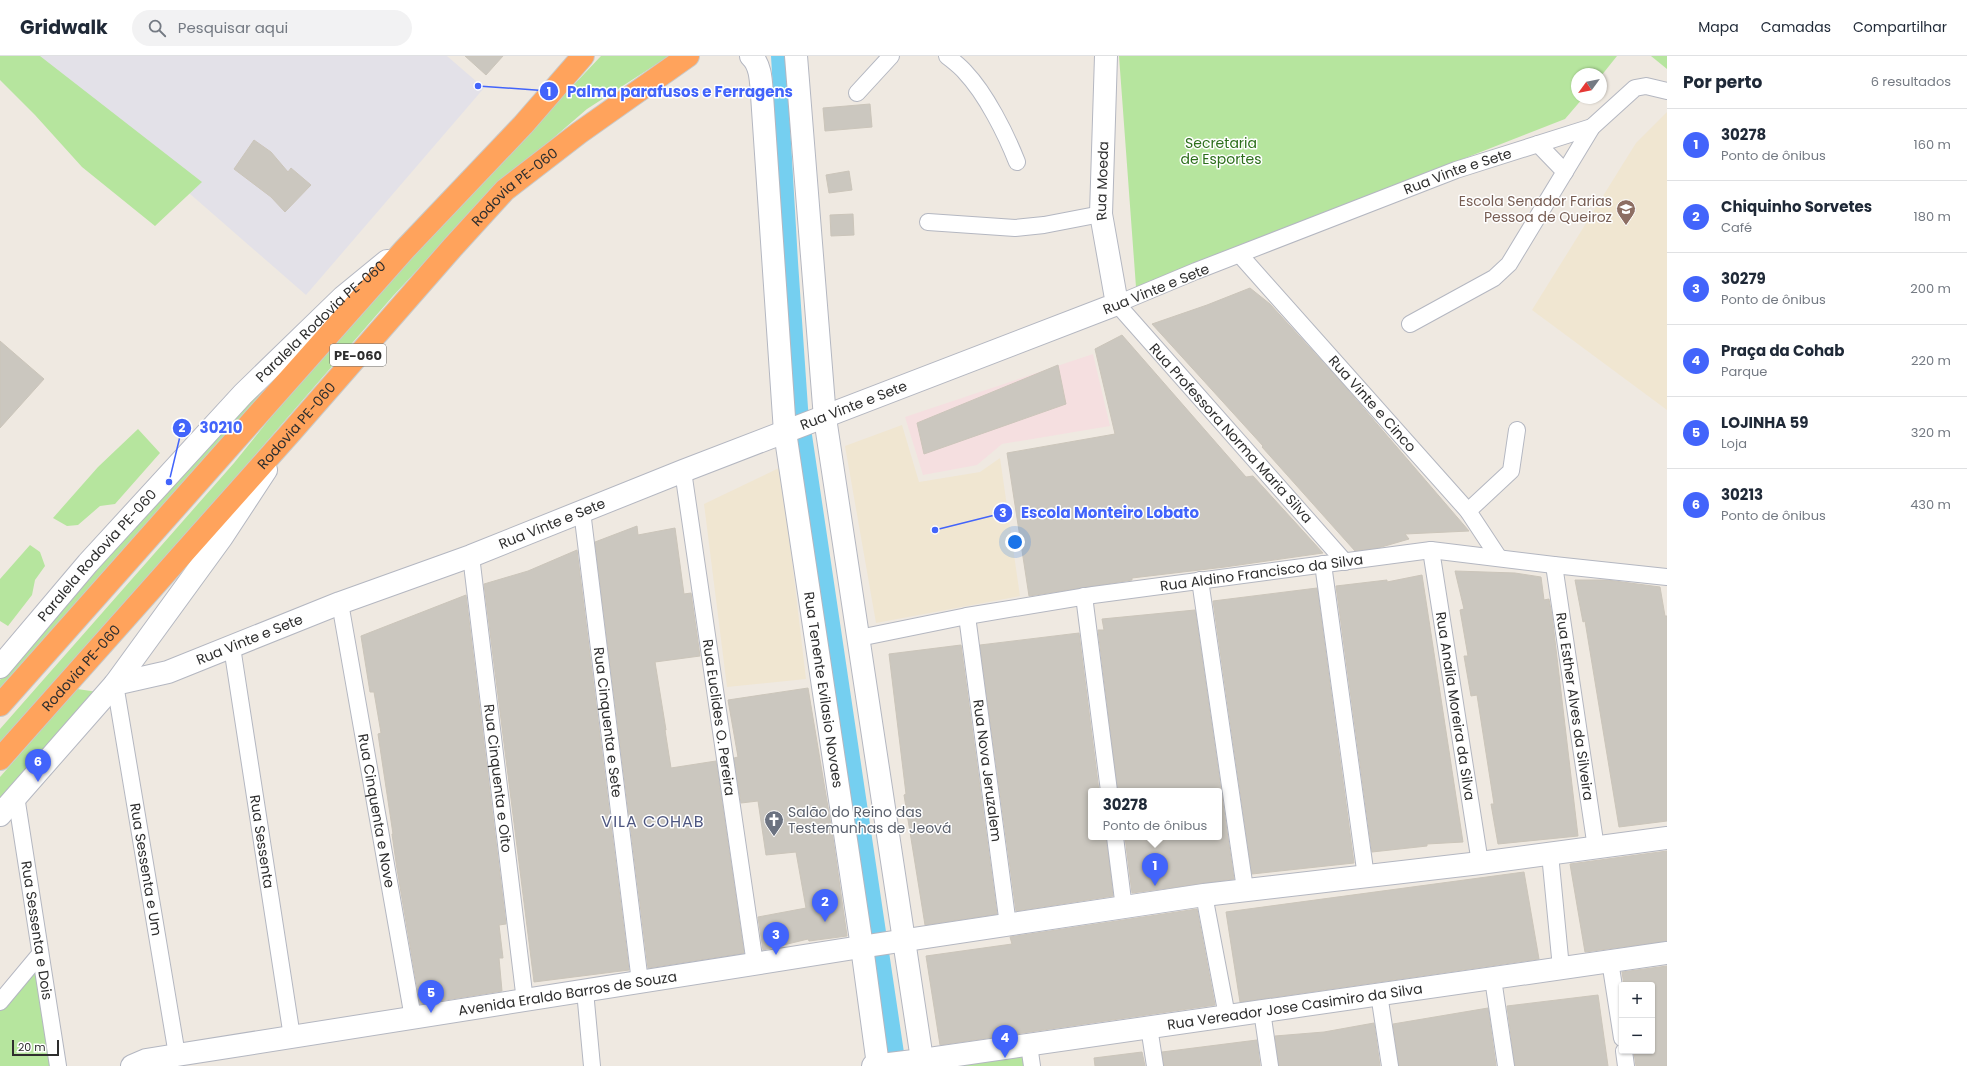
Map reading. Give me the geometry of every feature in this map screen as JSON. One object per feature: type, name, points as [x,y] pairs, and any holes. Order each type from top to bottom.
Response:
[{"type":"highway","name":"PE-060","points":[[0,705],[405,249],[523,125],[583,56]]},
{"type":"highway","name":"Rodovia PE-060","points":[[0,759],[505,190],[579,133],[688,56]]},
{"type":"street","points":[[667,71],[699,56]]},
{"type":"street","name":"Rua Tenente Evilasio Novaes","points":[[750,56],[754,59],[759,71],[762,95],[788,431],[865,947],[878,1065]]},
{"type":"street","points":[[796,56],[819,420],[859,638],[897,942],[918,1063]]},
{"type":"street","points":[[857,92],[891,56]]},
{"type":"street","points":[[947,56],[965,72],[975,84],[1004,132],[1017,162]]},
{"type":"street","name":"Rua Moeda","points":[[1106,56],[1101,214],[1117,304]]},
{"type":"street","points":[[1410,324],[1494,278],[1502,272],[1509,264],[1592,127],[1635,88],[1646,86],[1667,91]]},
{"type":"street","name":"Rua Vinte e Sete","points":[[115,684],[168,672],[340,603],[472,556],[683,471],[819,420],[1117,304],[1196,271],[1456,170],[1592,127]]},
{"type":"street","points":[[1538,144],[1565,172]]},
{"type":"street","points":[[928,222],[1016,228],[1101,214]]},
{"type":"street","name":"Paralela Rodovia PE-060","points":[[2,660],[88,563],[244,394],[343,297],[374,270],[405,249]]},
{"type":"street","name":"Rua Vinte e Cinco","points":[[1240,255],[1468,511],[1499,558]]},
{"type":"street","name":"Rua Professora Norma Maria Silva","points":[[1117,304],[1345,562]]},
{"type":"street","points":[[1468,511],[1511,471],[1517,430]]},
{"type":"street","name":"PE-060","points":[[0,815],[115,684],[222,538],[292,431]]},
{"type":"street","name":"Rua Euclides O. Pereira","points":[[683,471],[755,964]]},
{"type":"street","name":"Rua Cinquenta e Sete","points":[[582,511],[640,982]]},
{"type":"street","name":"Rua Aldino Francisco da Silva","points":[[859,638],[967,616],[1084,596],[1431,550],[1667,577]]},
{"type":"street","name":"Rua Analia Moreira da Silva","points":[[1431,550],[1480,863]]},
{"type":"street","name":"Rua Cinquenta e Oito","points":[[472,556],[526,1000]]},
{"type":"street","points":[[1323,564],[1366,877]]},
{"type":"street","name":"Rua Esther Alves da Silveira","points":[[1554,565],[1596,848]]},
{"type":"street","points":[[1200,580],[1245,889]]},
{"type":"street","points":[[1084,596],[1109,788]]},
{"type":"street","name":"Rua Cinquenta e Nove","points":[[340,603],[412,1018]]},
{"type":"street","name":"Rua Nova Jeruzalem","points":[[967,616],[1008,925]]},
{"type":"street","name":"Rua Sessenta","points":[[232,646],[292,1037]]},
{"type":"street","name":"Rua Sessenta e Um","points":[[115,684],[177,1055]]},
{"type":"street","name":"Rua Sessenta e Dois","points":[[16,796],[58,1066]]},
{"type":"street","points":[[1115,840],[1124,908],[1245,889],[1366,877],[1667,838]]},
{"type":"street","points":[[1550,854],[1561,968]]},
{"type":"street","points":[[1204,895],[1226,1016]]},
{"type":"street","name":"Avenida Eraldo Barros de Souza","points":[[132,1066],[146,1060],[177,1055],[755,964],[1124,908]]},
{"type":"street","name":"Rua Vereador Jose Casimiro da Silva","points":[[878,1065],[918,1063],[1029,1045],[1379,994],[1494,979],[1667,952]]},
{"type":"street","points":[[0,1002],[40,954]]},
{"type":"street","points":[[1610,961],[1619,1019]]},
{"type":"street","points":[[1494,979],[1506,1066]]},
{"type":"street","points":[[585,991],[592,1066]]},
{"type":"street","points":[[1379,994],[1390,1066]]},
{"type":"street","points":[[1262,1011],[1270,1066]]},
{"type":"street","points":[[1150,1028],[1155,1066]]},
{"type":"street","points":[[1029,1045],[1032,1066]]},
{"type":"street","points":[[1624,1054],[1626,1066]]},
{"type":"shaded area","points":[[32,56],[447,56],[484,88],[306,295]]},
{"type":"shaded area","name":"Escola Senador Farias Pessoa de Queiroz","points":[[1667,112],[1667,410],[1532,310],[1636,143]]},
{"type":"shaded area","points":[[1093,354],[1110,426],[1002,444],[977,465],[923,475],[905,417]]},
{"type":"shaded area","points":[[902,425],[919,482],[980,472],[1000,458],[1020,596],[876,623],[845,446]]},
{"type":"shaded area","points":[[781,467],[806,679],[727,687],[704,504]]},
{"type":"green space","points":[[0,56],[40,56],[202,182],[155,226],[82,167],[35,115],[0,80]]},
{"type":"green space","points":[[601,56],[669,56],[587,109],[486,196],[393,296],[0,749],[0,729],[234,463],[300,381],[365,306]]},
{"type":"green space","name":"Secretaria de Esportes","points":[[1119,56],[1617,56],[1607,68],[1571,68],[1571,104],[1578,104],[1565,119],[1136,287]]},
{"type":"green space","points":[[1651,56],[1667,56],[1667,69]]},
{"type":"green space","points":[[280,363],[292,368],[0,701],[0,680]]},
{"type":"green space","points":[[138,429],[160,453],[115,504],[100,506],[78,525],[67,526],[53,518],[98,467]]},
{"type":"green space","points":[[30,545],[40,552],[45,566],[35,580],[32,595],[8,626],[0,621],[0,579]]},
{"type":"green space","points":[[77,689],[98,692],[0,802],[0,777]]},
{"type":"green space","points":[[36,965],[50,1066],[0,1066],[0,1009]]},
{"type":"green space","points":[[1021,1050],[1030,1066],[927,1066]]},
{"type":"water","points":[[771,56],[786,56],[808,408],[906,1066],[887,1066],[795,443]]},
{"type":"building","points":[[465,56],[503,56],[486,75]]},
{"type":"building","points":[[870,104],[872,127],[825,131],[823,108]]},
{"type":"building","points":[[254,140],[271,152],[288,172],[291,168],[311,185],[285,212],[271,197],[234,169]]},
{"type":"building","points":[[849,171],[852,190],[829,193],[826,175]]},
{"type":"building","points":[[853,214],[854,235],[831,236],[830,215]]},
{"type":"building","points":[[1250,288],[1270,304],[1341,382],[1469,531],[1405,534],[1409,539],[1378,548],[1355,551],[1262,447],[1263,446],[1152,324]]},
{"type":"building","points":[[1122,335],[1246,477],[1253,476],[1323,553],[1132,578],[1132,580],[1029,596],[1007,453],[1115,434],[1095,349]]},
{"type":"building","points":[[0,341],[44,379],[0,428]]},
{"type":"building","points":[[1058,365],[1066,404],[924,454],[917,423]]},
{"type":"building","points":[[637,526],[638,535],[675,528],[684,594],[691,593],[700,656],[655,662],[671,768],[716,761],[744,953],[648,968],[595,542]]},
{"type":"building","points":[[577,550],[629,970],[534,982],[484,584],[528,571]]},
{"type":"building","points":[[1455,571],[1515,573],[1541,577],[1544,600],[1549,599],[1552,615],[1578,836],[1498,844],[1491,804],[1494,804],[1477,695],[1471,696],[1464,656],[1468,656],[1460,610],[1464,609]]},
{"type":"building","points":[[1422,575],[1463,842],[1427,844],[1427,846],[1372,852],[1336,586],[1387,580],[1387,582]]},
{"type":"building","points":[[1575,580],[1607,580],[1660,587],[1665,616],[1667,616],[1667,821],[1619,827],[1585,621],[1583,622]]},
{"type":"building","points":[[1317,588],[1354,863],[1252,874],[1213,601]]},
{"type":"building","points":[[466,595],[506,924],[499,925],[503,958],[499,958],[502,991],[420,1004],[397,869],[378,734],[381,733],[374,692],[370,692],[361,636]]},
{"type":"building","points":[[1195,610],[1221,788],[1118,788],[1098,630],[1104,630],[1102,619]]},
{"type":"building","points":[[1079,633],[1099,788],[1088,788],[1088,840],[1106,840],[1113,896],[1016,911],[980,645]]},
{"type":"building","points":[[961,645],[997,914],[925,925],[904,795],[906,794],[889,654]]},
{"type":"building","points":[[808,688],[832,831],[847,936],[809,941],[808,939],[763,950],[758,917],[806,908],[796,852],[766,855],[758,801],[741,803],[734,758],[738,757],[728,700]]},
{"type":"building","points":[[1222,796],[1234,879],[1132,893],[1125,840],[1222,840]]},
{"type":"building","points":[[1667,851],[1667,941],[1585,952],[1570,864]]},
{"type":"building","points":[[1524,872],[1539,959],[1240,1002],[1226,912]]},
{"type":"building","points":[[1197,909],[1215,1005],[940,1045],[926,956],[1012,944],[1010,937]]},
{"type":"building","points":[[1667,966],[1667,1066],[1636,1066],[1634,1054],[1655,1054],[1655,982],[1624,982],[1622,972]]},
{"type":"building","points":[[1598,995],[1608,1066],[1515,1066],[1507,1006]]},
{"type":"building","points":[[1488,1008],[1496,1066],[1399,1066],[1393,1024]]},
{"type":"building","points":[[1374,1023],[1380,1066],[1279,1066],[1275,1036],[1324,1032]]},
{"type":"building","points":[[1257,1040],[1260,1066],[1164,1066],[1162,1052]]},
{"type":"building","points":[[1142,1052],[1145,1066],[1095,1066],[1094,1058]]},
{"type":"place","name":"Palma parafusos e Ferragens","points":[[478,86]]},
{"type":"place","name":"Escola Senador Farias Pessoa de Queiroz","points":[[1626,226]]},
{"type":"place","name":"30210","points":[[169,482]]},
{"type":"place","name":"Escola Monteiro Lobato","points":[[935,530]]},
{"type":"place","name":"30213","points":[[38,782]]},
{"type":"place","name":"Salão do Reino das Testemunhas de Jeová","points":[[774,837]]},
{"type":"place","name":"30278","points":[[1155,886]]},
{"type":"place","name":"Chiquinho Sorvetes","points":[[825,922]]},
{"type":"place","name":"30279","points":[[776,955]]},
{"type":"place","name":"LOJINHA 59","points":[[431,1013]]},
{"type":"place","name":"Praça da Cohab","points":[[1005,1058]]},
{"type":"district","name":"VILA COHAB","points":[[653,821]]}]
